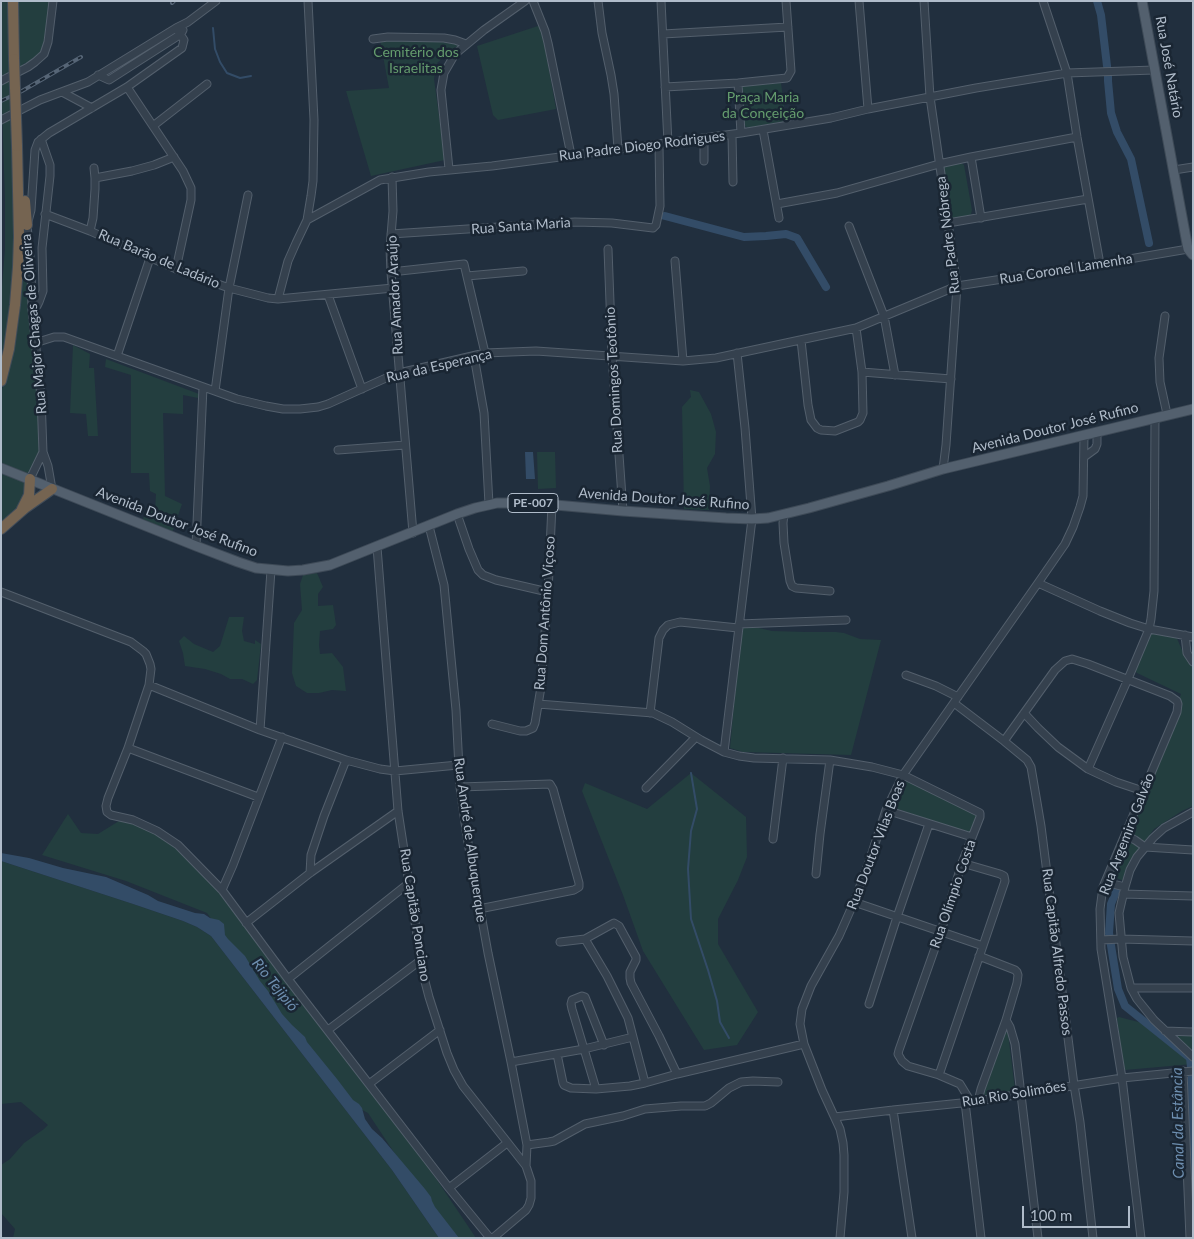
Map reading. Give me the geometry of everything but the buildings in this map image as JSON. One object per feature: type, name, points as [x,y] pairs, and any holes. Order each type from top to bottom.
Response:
[{"type":"highway","points":[[1,381],[10,340],[18,267],[18,171],[13,1]]},
{"type":"highway","points":[[18,171],[24,186],[26,224]]},
{"type":"highway","points":[[20,512],[28,498],[30,479]]},
{"type":"highway","points":[[1,529],[20,512],[52,489]]},
{"type":"main road","name":"Rua José Natário","points":[[1142,1],[1191,251]]},
{"type":"main road","name":"Avenida Doutor José Rufino","points":[[1,468],[238,562],[256,568],[271,570],[303,570],[330,565],[457,514],[489,504],[513,502],[623,511],[752,519],[768,518],[888,486],[943,469],[1193,409]]},
{"type":"street","points":[[1,81],[28,67],[44,54],[48,42],[53,1]]},
{"type":"street","points":[[109,80],[178,31],[216,1]]},
{"type":"street","points":[[278,299],[288,261],[307,220],[312,196],[314,120],[308,1]]},
{"type":"street","points":[[450,169],[441,90],[444,73],[455,54],[466,44],[525,1]]},
{"type":"street","points":[[533,1],[548,43],[571,155]]},
{"type":"street","points":[[598,1],[614,94],[618,149]]},
{"type":"street","points":[[661,1],[668,143]]},
{"type":"street","points":[[665,87],[738,83],[786,78],[789,76],[791,71],[786,1]]},
{"type":"street","points":[[859,1],[868,109]]},
{"type":"street","name":"Rua Padre Nóbrega","points":[[924,1],[930,97],[957,286],[943,469]]},
{"type":"street","points":[[1043,1],[1067,73],[1100,264]]},
{"type":"street","points":[[663,34],[788,27]]},
{"type":"street","points":[[1,120],[40,100],[88,82],[178,31]]},
{"type":"street","points":[[32,309],[40,302],[43,291],[42,248],[50,186],[50,165],[42,139],[127,87],[182,48],[184,42],[178,31]]},
{"type":"street","points":[[374,39],[388,37],[444,38],[466,44]]},
{"type":"street","name":"Rua Padre Diogo Rodrigues","points":[[307,220],[380,180],[392,177],[741,134],[831,118],[930,97],[1067,73],[1154,70]]},
{"type":"street","points":[[98,75],[109,80],[118,92]]},
{"type":"street","points":[[738,83],[741,134]]},
{"type":"street","points":[[153,126],[207,84]]},
{"type":"street","points":[[127,87],[187,177],[191,188],[192,193],[188,216],[176,269]]},
{"type":"street","points":[[62,92],[92,108]]},
{"type":"street","points":[[763,130],[778,218]]},
{"type":"street","points":[[732,135],[733,182]]},
{"type":"street","points":[[777,204],[837,193],[939,164],[1077,137]]},
{"type":"street","points":[[704,138],[704,162]]},
{"type":"street","name":"Rua Major Chagas de Oliveira","points":[[42,139],[35,150],[31,210],[26,224],[31,268],[32,309],[41,397],[44,452],[52,489]]},
{"type":"street","name":"Rua Santa Maria","points":[[391,234],[575,222],[654,227],[660,206],[659,145]]},
{"type":"street","points":[[95,178],[132,171],[174,157]]},
{"type":"street","points":[[971,157],[981,218]]},
{"type":"street","points":[[1174,170],[1193,167]]},
{"type":"street","points":[[90,231],[93,218],[94,168]]},
{"type":"street","name":"Rua Amador Araújo","points":[[392,177],[391,272],[413,533]]},
{"type":"street","points":[[215,391],[229,288],[248,196]]},
{"type":"street","points":[[948,224],[1088,199]]},
{"type":"street","name":"Rua Barão de Ladário","points":[[46,214],[176,269],[229,288],[268,298],[278,299],[393,288]]},
{"type":"street","points":[[849,226],[884,316],[895,375]]},
{"type":"street","name":"Rua Domingos Teotônio","points":[[608,249],[612,356],[623,511]]},
{"type":"street","name":"Rua Coronel Lamenha","points":[[940,293],[957,286],[1191,251]]},
{"type":"street","points":[[117,356],[150,258]]},
{"type":"street","points":[[675,261],[682,361]]},
{"type":"street","points":[[391,272],[464,264],[486,353]]},
{"type":"street","points":[[467,276],[523,271]]},
{"type":"street","name":"Rua da Esperança","points":[[35,343],[54,337],[61,337],[238,399],[266,406],[300,409],[328,404],[399,373],[486,353],[536,351],[682,361],[716,358],[856,328],[940,293]]},
{"type":"street","points":[[328,295],[362,389]]},
{"type":"street","points":[[1165,316],[1159,358],[1160,382],[1167,414]]},
{"type":"street","points":[[801,340],[811,420],[821,430],[834,431],[860,420],[863,410],[862,372],[856,328]]},
{"type":"street","points":[[724,752],[752,519],[737,353]]},
{"type":"street","points":[[474,356],[484,413],[489,504]]},
{"type":"street","points":[[862,372],[951,379]]},
{"type":"street","points":[[196,546],[203,388]]},
{"type":"street","points":[[1088,769],[1128,679],[1148,629],[1152,613],[1154,591],[1155,418]]},
{"type":"street","points":[[1084,457],[1095,449],[1097,432]]},
{"type":"street","name":"Rua Doutor Vilas Boas","points":[[840,1238],[844,1192],[844,1155],[840,1129],[824,1096],[801,1032],[801,1015],[806,996],[839,936],[854,902],[886,810],[903,775],[1065,544],[1077,517],[1083,496],[1084,435]]},
{"type":"street","points":[[338,450],[405,445]]},
{"type":"street","points":[[30,479],[44,452]]},
{"type":"street","name":"Rua Dom Antônio Viçoso","points":[[552,505],[548,592],[538,704],[650,713],[672,722],[724,752],[739,756],[830,760],[872,767],[903,775]]},
{"type":"street","points":[[457,514],[478,570],[482,575],[548,592]]},
{"type":"street","points":[[784,514],[782,523],[784,543],[792,586],[830,591]]},
{"type":"street","name":"Rua André de Albuquerque","points":[[429,526],[444,585],[456,710],[460,787],[479,909],[527,1144],[526,1166]]},
{"type":"street","name":"Rua Capitão Ponciano","points":[[377,547],[398,811],[421,960],[429,997],[454,1070],[463,1086],[526,1166],[531,1181],[532,1188],[529,1205],[526,1210],[492,1238]]},
{"type":"street","points":[[260,730],[271,570]]},
{"type":"street","points":[[1038,583],[1100,611],[1148,629],[1189,636],[1187,653],[1193,662]]},
{"type":"street","points":[[1,592],[131,642],[148,658],[151,669],[149,685],[128,748],[108,798],[107,812],[111,815],[133,820],[157,831],[178,846],[222,890],[449,1188],[492,1238]]},
{"type":"street","points":[[650,713],[659,638],[668,625],[680,622],[739,626],[846,620]]},
{"type":"street","points":[[1004,741],[1055,670],[1065,661],[1080,662],[1128,679]]},
{"type":"street","name":"Rua Capitão Alfredo Passos","points":[[906,675],[936,686],[956,700],[1027,760],[1031,768],[1041,826],[1080,1122],[1093,1238]]},
{"type":"street","name":"Rua Argemiro Galvão","points":[[1128,679],[1174,698],[1178,704],[1177,712],[1104,887],[1100,908],[1101,949],[1122,1078],[1141,1238]]},
{"type":"street","points":[[149,685],[260,730],[346,760],[380,769],[394,770],[458,765]]},
{"type":"street","points":[[492,724],[520,731],[529,730],[533,728],[535,723],[538,704]]},
{"type":"street","points":[[1024,713],[1058,747],[1088,769],[1116,782],[1143,791]]},
{"type":"street","points":[[222,890],[282,737]]},
{"type":"street","points":[[646,788],[696,737]]},
{"type":"street","points":[[128,748],[258,797]]},
{"type":"street","points":[[773,839],[782,758]]},
{"type":"street","points":[[310,873],[311,855],[346,760]]},
{"type":"street","points":[[816,874],[830,760]]},
{"type":"street","name":"Rua Olímpio Costa","points":[[903,775],[981,814],[962,863],[941,931],[899,1050],[899,1057],[908,1066],[939,1075]]},
{"type":"street","points":[[460,787],[550,784],[553,789],[579,885],[574,890],[479,909]]},
{"type":"street","points":[[886,810],[972,837]]},
{"type":"street","points":[[246,923],[310,873],[398,811]]},
{"type":"street","name":"Rua Argemiro Galvão","points":[[1193,812],[1164,828],[1145,847],[1130,870],[1119,913],[1120,939],[1131,988],[1146,1011],[1193,1057]]},
{"type":"street","points":[[869,1004],[929,824]]},
{"type":"street","points":[[1125,835],[1145,847],[1193,850]]},
{"type":"street","points":[[962,863],[1005,877],[1005,884],[939,1075],[960,1084],[971,1102],[981,1238]]},
{"type":"street","points":[[1106,882],[1124,891],[1193,896]]},
{"type":"street","points":[[288,979],[409,884]]},
{"type":"street","points":[[854,902],[983,946]]},
{"type":"street","points":[[560,942],[585,939],[616,923],[620,926],[636,957],[630,972],[630,978],[676,1074]]},
{"type":"street","points":[[585,939],[620,1000],[628,1018],[644,1083]]},
{"type":"street","points":[[1102,940],[1193,941]]},
{"type":"street","points":[[971,1102],[981,1089],[1006,1020],[1018,975],[1015,970],[979,956]]},
{"type":"street","points":[[328,1030],[421,960]]},
{"type":"street","points":[[1131,988],[1193,988]]},
{"type":"street","points":[[596,1089],[571,1004],[572,1000],[582,996],[585,997],[604,1045]]},
{"type":"street","points":[[1006,1020],[1010,1027],[1014,1044],[1038,1238]]},
{"type":"street","points":[[369,1084],[440,1030]]},
{"type":"street","points":[[1165,1031],[1193,1032]]},
{"type":"street","points":[[511,1062],[604,1045],[633,1037]]},
{"type":"street","points":[[557,1054],[564,1085],[571,1088],[596,1089],[644,1083],[804,1044]]},
{"type":"street","points":[[1187,1071],[1190,1238]]},
{"type":"street","name":"Rua Rio Solimões","points":[[835,1117],[971,1102],[1122,1078],[1187,1071]]},
{"type":"street","points":[[527,1144],[544,1143],[585,1124],[645,1109],[672,1106],[702,1107],[708,1105],[729,1088],[740,1082],[753,1080],[778,1082]]},
{"type":"street","points":[[893,1110],[912,1238]]},
{"type":"street","points":[[449,1188],[507,1143]]},
{"type":"green space","points":[[1,1],[10,1],[9,62],[16,196],[13,290],[1,368],[1,298],[5,249],[5,201]]},
{"type":"green space","points":[[13,1],[51,1],[46,42],[43,49],[31,61],[23,64],[21,70],[17,72]]},
{"type":"green space","points":[[541,25],[556,109],[498,120],[493,115],[477,46]]},
{"type":"green space","name":"Cemitério dos Israelitas","points":[[433,39],[460,44],[437,63],[434,79],[445,160],[371,176],[346,91],[389,88],[380,40]]},
{"type":"green space","name":"Praça Maria da Conçeição","points":[[781,83],[786,121],[748,128],[745,126],[743,122],[742,86]]},
{"type":"green space","points":[[960,162],[964,165],[972,210],[969,216],[952,219],[950,218],[940,166]]},
{"type":"green space","points":[[21,192],[43,431],[39,461],[28,474],[1,463],[1,395],[19,303]]},
{"type":"green space","points":[[73,345],[90,354],[89,368],[94,368],[98,436],[88,436],[86,414],[70,413]]},
{"type":"green space","points":[[106,359],[199,394],[198,398],[183,395],[183,414],[163,413],[165,496],[182,504],[172,533],[143,519],[146,509],[155,511],[156,494],[150,491],[149,473],[131,473],[131,375],[105,367]]},
{"type":"green space","points":[[690,390],[699,392],[711,414],[716,432],[715,454],[707,468],[710,486],[709,510],[684,509],[682,407],[691,397]]},
{"type":"green space","points":[[537,452],[555,452],[556,488],[538,489]]},
{"type":"green space","points":[[1,470],[22,479],[27,488],[20,508],[1,524]]},
{"type":"green space","points":[[317,573],[323,587],[318,594],[318,606],[333,605],[336,625],[333,629],[320,631],[320,654],[332,653],[343,667],[346,691],[332,690],[307,693],[296,686],[292,673],[294,623],[302,610],[300,584],[303,575]]},
{"type":"green space","points":[[229,617],[244,617],[242,631],[244,641],[255,644],[255,640],[261,644],[257,680],[253,684],[242,679],[230,679],[205,669],[185,666],[179,641],[184,636],[194,644],[213,652],[220,646]]},
{"type":"green space","points":[[741,628],[759,628],[772,631],[836,632],[860,639],[881,640],[851,755],[743,752],[730,748]]},
{"type":"green space","points":[[1151,633],[1175,634],[1186,659],[1193,668],[1193,806],[1154,829],[1146,840],[1129,883],[1106,874],[1169,727],[1181,694],[1137,673],[1134,669]]},
{"type":"green space","points":[[691,773],[746,817],[747,857],[738,880],[718,919],[718,944],[758,1012],[737,1045],[704,1050],[643,951],[582,791],[585,783],[647,809]]},
{"type":"green space","points":[[903,780],[953,804],[979,813],[970,834],[895,808],[892,803]]},
{"type":"green space","points":[[68,814],[81,833],[98,834],[119,821],[141,825],[159,834],[190,857],[307,999],[433,1174],[476,1238],[455,1238],[434,1213],[368,1113],[351,1104],[272,1005],[207,913],[126,881],[42,855]]},
{"type":"green space","points":[[1,861],[183,921],[211,936],[392,1170],[439,1238],[13,1238],[15,1229],[1,1213],[1,1165],[10,1159],[24,1143],[48,1125],[21,1102],[1,1104]]},
{"type":"green space","points":[[1117,1018],[1193,1036],[1193,1064],[1123,1069]]},
{"type":"green space","points":[[1004,1033],[1008,1033],[1015,1089],[1010,1093],[985,1096],[984,1093]]},
{"type":"water","points":[[525,452],[533,452],[535,479],[526,479]]},
{"type":"water","name":"Rio Tejipió","points":[[1,853],[106,877],[158,901],[204,914],[224,924],[225,935],[245,956],[282,1014],[305,1037],[353,1100],[359,1104],[365,1119],[372,1129],[382,1138],[425,1189],[435,1207],[459,1238],[439,1238],[392,1170],[211,936],[183,921],[1,861]]},
{"type":"waterway","name":"Canal da Estância","points":[[1097,1],[1101,15],[1107,66]]},
{"type":"waterway","points":[[213,28],[215,49],[227,73],[240,78],[251,76]]},
{"type":"waterway","name":"Canal da Estância","points":[[1108,72],[1111,113],[1117,132],[1131,159],[1149,243]]},
{"type":"waterway","name":"Canal da Estância","points":[[665,216],[744,237],[786,234],[797,238],[826,287]]},
{"type":"waterway","points":[[691,773],[697,809],[691,831],[688,869],[691,919],[717,1001],[720,1022],[729,1038]]},
{"type":"waterway","name":"Canal da Estância","points":[[1118,887],[1111,904],[1109,933],[1118,989],[1125,1006],[1190,1058],[1192,1076],[1193,1214]]},
{"type":"railway","points":[[1,101],[81,57]]}]
